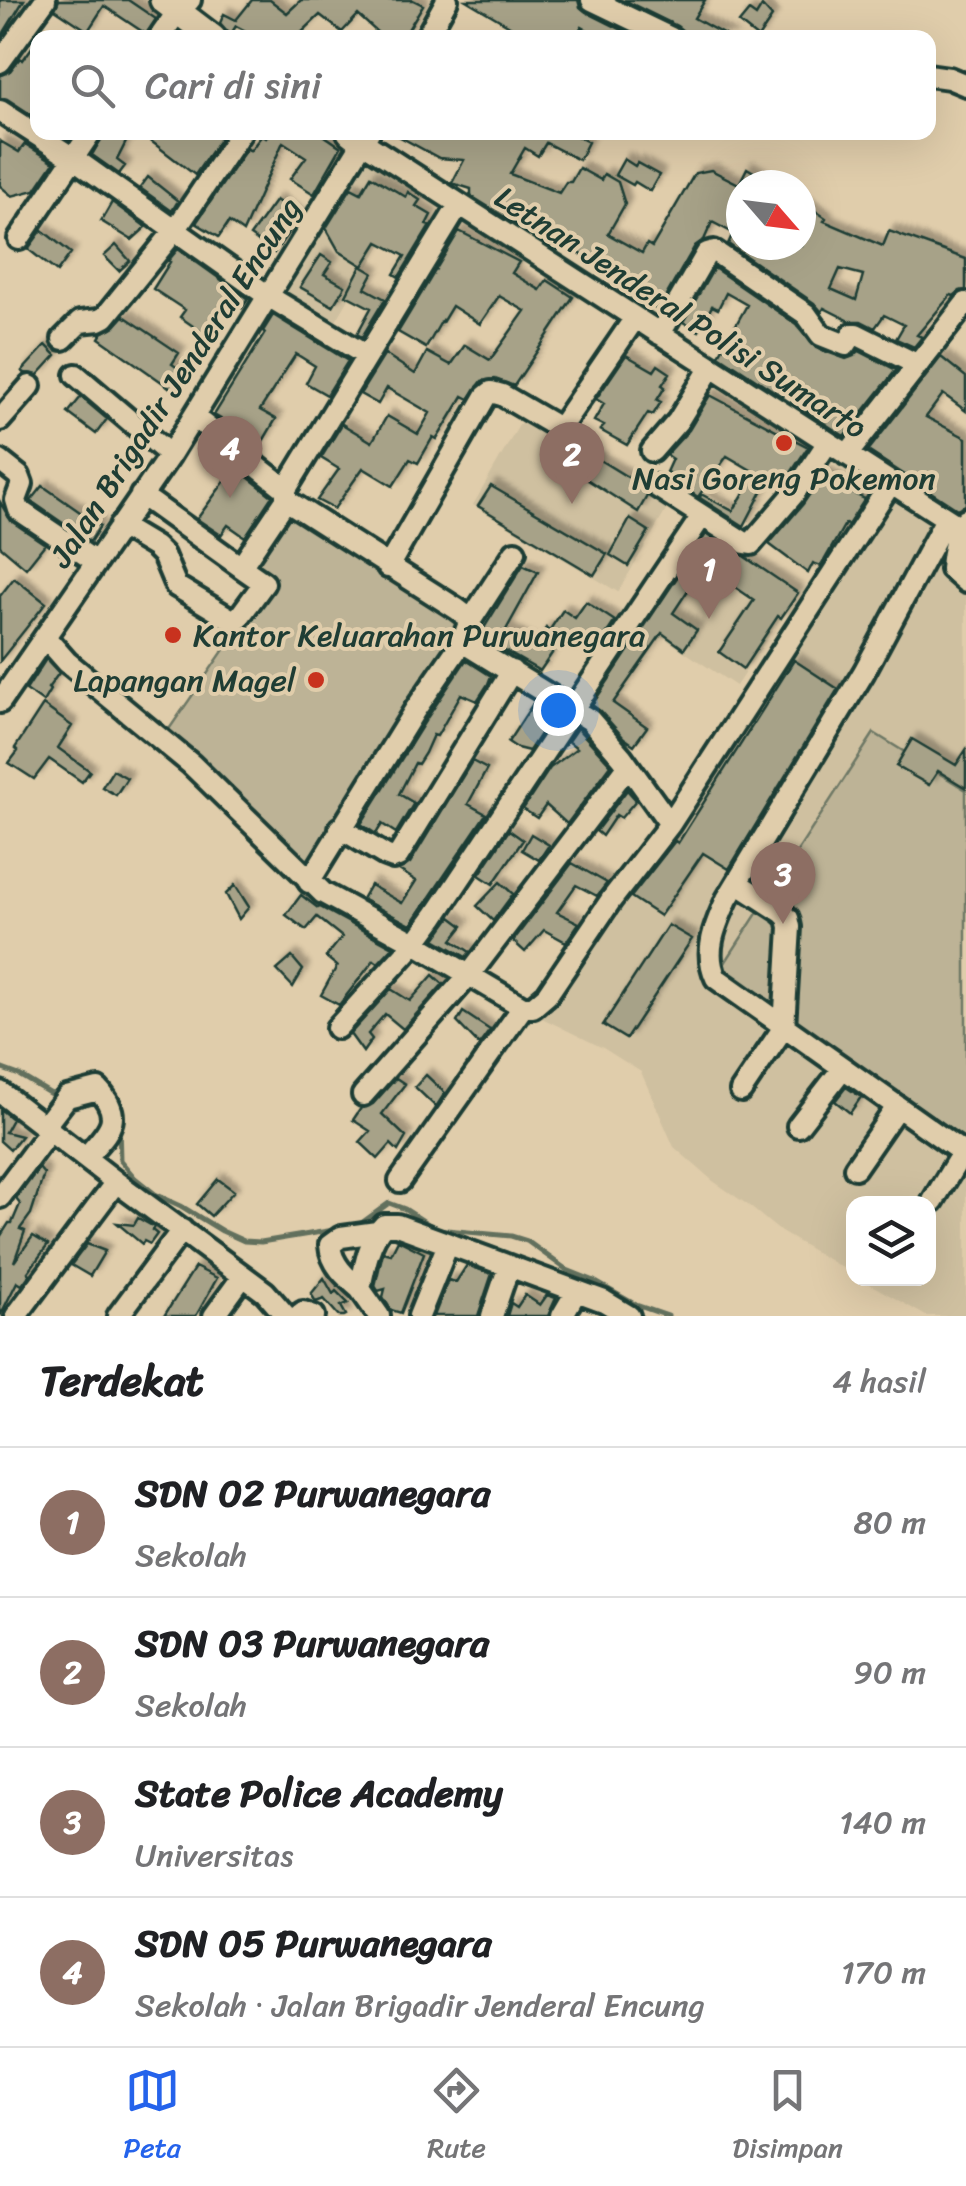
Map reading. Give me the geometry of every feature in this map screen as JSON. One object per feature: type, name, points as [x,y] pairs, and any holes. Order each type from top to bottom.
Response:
[{"type":"main road","points":[[177,4],[205,30]]},
{"type":"street","points":[[0,62],[45,0]]},
{"type":"street","points":[[430,30],[447,0]]},
{"type":"street","points":[[592,0],[654,30]]},
{"type":"street","points":[[163,30],[177,4]]},
{"type":"street","points":[[936,76],[966,85]]},
{"type":"street","points":[[0,111],[30,131]]},
{"type":"street","points":[[44,140],[268,296],[367,356]]},
{"type":"street","points":[[19,239],[85,140]]},
{"type":"street","points":[[63,339],[80,322],[104,316],[176,230],[237,140]]},
{"type":"street","name":"Jalan Brigadir Jenderal Encung","points":[[0,702],[170,455],[359,140]]},
{"type":"street","name":"Letnan Jenderal Polisi Sumarto","points":[[367,140],[459,205],[960,524]]},
{"type":"street","points":[[240,567],[459,205]]},
{"type":"street","points":[[660,334],[707,253],[714,251],[806,314],[821,335],[846,345],[856,334],[918,365]]},
{"type":"street","points":[[848,454],[966,304]]},
{"type":"street","points":[[388,567],[486,396],[491,392],[502,395],[557,427],[562,425],[635,318]]},
{"type":"street","points":[[652,451],[678,420],[711,366]]},
{"type":"street","points":[[76,376],[170,455]]},
{"type":"street","points":[[0,420],[30,386]]},
{"type":"street","points":[[194,417],[286,494],[388,567],[465,615],[465,633]]},
{"type":"street","points":[[656,486],[751,544],[793,496],[828,442]]},
{"type":"street","points":[[0,461],[19,476],[19,510],[96,562]]},
{"type":"street","points":[[400,1181],[523,1008],[533,1006],[547,995],[611,900],[670,824],[891,483]]},
{"type":"street","points":[[120,526],[155,546],[176,586],[232,620],[237,620],[264,583],[141,495]]},
{"type":"street","points":[[337,1028],[435,916],[702,516]]},
{"type":"street","points":[[960,524],[951,569],[966,582]]},
{"type":"street","points":[[936,1196],[964,1154],[716,978],[709,959],[714,928],[736,883],[864,672],[960,524]]},
{"type":"street","points":[[310,882],[340,828],[515,552]]},
{"type":"street","points":[[465,633],[512,672],[574,709],[602,733],[670,824]]},
{"type":"street","points":[[45,637],[67,662],[191,764],[310,882],[523,1008]]},
{"type":"street","points":[[340,828],[384,856],[398,856],[512,672]]},
{"type":"street","points":[[363,1095],[470,974],[628,766]]},
{"type":"street","points":[[736,883],[788,918],[790,927],[784,1027],[741,1091]]},
{"type":"street","points":[[798,1126],[843,1068]]},
{"type":"street","points":[[0,1197],[66,1097],[98,1089],[114,1114],[112,1126],[85,1158]]},
{"type":"street","points":[[0,1092],[265,1292],[286,1316]]},
{"type":"street","points":[[855,1168],[898,1107]]},
{"type":"street","points":[[16,1316],[116,1182]]},
{"type":"street","points":[[360,1289],[377,1232],[384,1225],[397,1225],[604,1301],[629,1316]]},
{"type":"street","points":[[118,1316],[182,1230]]},
{"type":"street","points":[[377,1232],[341,1237],[330,1245],[330,1254],[379,1316]]},
{"type":"street","points":[[419,1316],[448,1244]]},
{"type":"street","points":[[492,1316],[509,1266]]},
{"type":"street","points":[[214,1316],[243,1276]]},
{"type":"street","points":[[562,1316],[576,1292]]},
{"type":"street","points":[[298,1316],[303,1312],[314,1316]]},
{"type":"shaded area","points":[[363,142],[420,180],[330,331],[268,296]]},
{"type":"shaded area","points":[[526,413],[671,502],[618,592],[473,505]]},
{"type":"shaded area","points":[[891,483],[966,532],[966,1316],[926,1316],[873,1286],[936,1286],[936,1196],[846,1196],[846,1270],[781,1232],[674,1147],[641,1072],[542,1018],[542,1012]]},
{"type":"shaded area","name":"Lapangan Magel","points":[[291,505],[463,626],[314,866],[165,735],[270,583],[250,567]]},
{"type":"shaded area","points":[[681,553],[780,619],[736,686],[637,620]]},
{"type":"shaded area","points":[[874,733],[966,790],[966,1139],[721,969]]},
{"type":"building","points":[[0,0],[24,0],[0,39]]},
{"type":"building","points":[[59,0],[128,0],[156,19],[149,30],[140,30],[104,6],[86,30],[55,9]]},
{"type":"building","points":[[252,0],[270,0],[287,13],[301,0],[413,0],[423,5],[408,30],[375,30],[358,15],[344,30],[320,15],[304,30],[244,30],[236,26],[226,30],[220,23],[224,14],[236,20]]},
{"type":"building","points":[[466,0],[578,0],[586,12],[622,30],[582,27],[513,28]]},
{"type":"building","points":[[624,0],[705,0],[694,18],[716,30],[682,30]]},
{"type":"building","points":[[762,6],[772,17],[763,30],[748,30],[739,23],[749,11],[756,16]]},
{"type":"building","points":[[30,50],[30,114],[0,97],[0,76],[20,58],[23,60]]},
{"type":"building","points":[[100,140],[127,140],[117,160],[125,166],[119,174],[92,155]]},
{"type":"building","points":[[149,140],[219,140],[195,175]]},
{"type":"building","points":[[258,140],[331,140],[341,147],[314,194],[290,179],[306,157],[283,142],[243,232],[229,222],[219,237],[196,223],[247,148],[250,151]]},
{"type":"building","points":[[406,140],[584,140],[588,142],[579,160],[546,143],[538,156],[525,148],[510,174],[559,193],[579,168],[601,180],[604,174],[618,182],[625,204],[608,234],[642,253],[647,244],[652,247],[695,173],[711,170],[726,178],[726,229],[712,222],[658,310],[620,289],[628,274],[596,256],[593,261],[562,243],[558,250],[471,196],[471,189],[452,183],[464,160],[439,158]]},
{"type":"building","points":[[0,141],[19,152],[25,144],[54,162],[35,190],[12,196],[0,186]]},
{"type":"building","points":[[624,159],[659,175],[650,191],[615,175]]},
{"type":"building","points":[[371,176],[406,197],[408,192],[420,200],[416,206],[431,215],[426,225],[430,226],[399,277],[394,274],[405,256],[378,242],[363,266],[339,251],[326,228],[351,188],[361,193]]},
{"type":"building","points":[[148,177],[178,201],[172,211],[140,188]]},
{"type":"building","points":[[276,200],[300,216],[274,253],[250,236]]},
{"type":"building","points":[[112,202],[146,227],[132,240],[101,221]]},
{"type":"building","points":[[816,211],[826,218],[824,221],[883,246],[889,231],[966,259],[966,290],[951,295],[917,335],[922,337],[914,347],[896,339],[904,325],[884,315],[875,328],[824,308],[822,312],[751,260],[816,260]],"holes":[[[840,269],[863,275],[856,300],[831,289]]]},
{"type":"building","points":[[42,230],[71,253],[57,272],[28,249]]},
{"type":"building","points":[[459,231],[519,262],[512,273],[540,290],[547,280],[573,297],[514,386],[495,379],[482,381],[469,399],[463,396],[437,439],[433,437],[418,463],[410,459],[393,486],[363,468],[334,509],[317,500],[339,469],[321,458],[342,424],[372,442],[387,416],[418,434],[430,413],[387,388],[378,404],[360,394],[385,354],[415,374],[427,352],[451,365],[465,345],[490,360],[525,311],[499,296],[480,324],[452,306],[426,348],[398,332]]},
{"type":"building","points":[[116,245],[130,261],[119,271],[104,256]]},
{"type":"building","points":[[178,249],[248,299],[242,308],[234,303],[228,312],[220,307],[203,333],[180,317],[185,310],[153,289]]},
{"type":"building","points":[[321,255],[332,262],[324,274],[345,286],[333,306],[300,287]]},
{"type":"building","points":[[361,266],[373,273],[365,288],[385,299],[362,337],[357,334],[371,308],[346,295]]},
{"type":"building","points":[[714,268],[796,324],[816,348],[846,359],[859,351],[896,370],[844,436],[785,392],[783,397],[719,355],[747,305],[726,293],[718,309],[712,306],[699,331],[683,322]]},
{"type":"building","points":[[273,315],[348,361],[327,395],[306,383],[315,366],[296,354],[260,410],[276,419],[262,443],[214,415]]},
{"type":"building","points":[[124,316],[179,353],[172,364],[188,375],[176,392],[99,338]]},
{"type":"building","points":[[46,345],[56,355],[38,375],[22,371]]},
{"type":"building","points":[[626,355],[654,371],[658,365],[670,373],[657,400],[661,402],[653,415],[648,413],[627,445],[600,430],[604,426],[594,421],[604,404],[596,399]]},
{"type":"building","points":[[941,357],[966,377],[966,411],[943,394],[926,417],[966,438],[966,505],[957,509],[868,451]]},
{"type":"building","points":[[710,395],[808,447],[781,488],[768,480],[744,526],[700,498],[701,494],[733,511],[756,473],[727,456],[698,497],[675,482],[678,477],[666,472],[672,459],[666,455],[689,430]]},
{"type":"building","points":[[81,397],[107,419],[96,434],[68,413]]},
{"type":"building","points":[[575,448],[642,486],[647,496],[638,512],[585,478],[588,472],[568,459]]},
{"type":"building","points":[[235,467],[272,496],[245,537],[228,525],[221,535],[197,519]]},
{"type":"building","points":[[824,473],[842,484],[840,487],[865,499],[821,566],[813,563],[808,573],[769,544]]},
{"type":"building","points":[[43,486],[100,526],[90,542],[31,501]]},
{"type":"building","points":[[491,486],[607,554],[594,575],[478,506]]},
{"type":"building","points":[[0,502],[11,521],[45,544],[26,568],[0,546]]},
{"type":"building","points":[[630,519],[649,531],[628,566],[610,555]]},
{"type":"building","points":[[706,534],[798,593],[743,669],[719,652],[754,600],[704,566],[673,613],[697,630],[684,649],[662,633],[613,703],[647,727],[634,745],[592,705]]},
{"type":"building","points":[[523,565],[538,572],[506,630],[535,645],[563,610],[575,618],[586,602],[615,621],[594,653],[565,634],[540,671],[479,636]]},
{"type":"building","points":[[14,578],[46,603],[0,661],[0,596]]},
{"type":"building","points":[[46,659],[59,673],[43,702],[26,690]]},
{"type":"building","points":[[466,660],[491,676],[488,684],[477,701],[461,694],[399,794],[414,803],[396,833],[382,824],[376,834],[361,824]]},
{"type":"building","points":[[794,660],[838,689],[729,869],[703,853],[660,916],[631,897],[675,841],[678,843]]},
{"type":"building","points":[[534,702],[553,714],[529,751],[508,742]]},
{"type":"building","points":[[43,705],[72,726],[58,748],[90,771],[82,782],[49,759],[34,779],[9,763]]},
{"type":"building","points":[[577,728],[611,765],[567,824],[546,805],[537,818],[523,809],[550,768],[577,748],[568,741]]},
{"type":"building","points":[[912,739],[956,765],[966,750],[966,788],[938,771],[929,785],[896,766]]},
{"type":"building","points":[[472,761],[487,769],[468,804],[486,814],[411,925],[362,899],[370,885],[402,903],[416,881],[399,870],[410,863]]},
{"type":"building","points":[[113,770],[127,778],[116,795],[102,787]]},
{"type":"building","points":[[627,790],[636,800],[621,818],[616,815],[602,836],[596,831]]},
{"type":"building","points":[[509,830],[523,840],[493,884],[479,875]]},
{"type":"building","points":[[531,834],[549,845],[539,860],[522,850]]},
{"type":"building","points":[[572,863],[607,883],[597,896],[576,885],[557,912],[579,923],[566,942],[544,930],[525,952],[513,941]]},
{"type":"building","points":[[500,882],[513,894],[493,921],[477,906]]},
{"type":"building","points":[[235,885],[249,907],[239,919],[226,894]]},
{"type":"building","points":[[301,895],[393,947],[378,963],[374,960],[339,1005],[321,995],[337,966],[326,957],[342,937],[317,917],[306,930],[286,915]]},
{"type":"building","points":[[451,917],[463,926],[452,940],[470,952],[466,957],[435,939]]},
{"type":"building","points":[[668,925],[692,939],[626,1039],[603,1025]]},
{"type":"building","points":[[292,957],[303,970],[293,987],[277,970]]},
{"type":"building","points":[[433,975],[443,984],[403,1029],[385,1014],[368,1034],[372,1039],[363,1052],[350,1034],[391,989],[410,1001]]},
{"type":"building","points":[[463,1012],[490,1030],[479,1045],[457,1022]]},
{"type":"building","points":[[426,1075],[445,1093],[436,1107],[415,1087]]},
{"type":"building","points":[[396,1078],[405,1084],[382,1114],[406,1137],[398,1151],[391,1144],[378,1159],[360,1142],[370,1131],[353,1120]]},
{"type":"building","points":[[846,1087],[861,1097],[850,1113],[835,1101]]},
{"type":"building","points":[[0,1109],[12,1119],[5,1132],[21,1136],[10,1150],[0,1141]]},
{"type":"building","points":[[39,1168],[44,1174],[31,1214],[20,1229],[25,1231],[14,1262],[33,1236],[48,1245],[22,1285],[17,1282],[0,1316],[0,1237],[12,1223],[20,1204],[16,1199]]},
{"type":"building","points":[[218,1179],[234,1191],[211,1216],[197,1204]]},
{"type":"building","points":[[138,1218],[154,1227],[152,1230],[157,1234],[150,1244],[142,1244],[117,1223],[134,1225]]},
{"type":"building","points":[[398,1240],[424,1253],[401,1313],[391,1310],[383,1297],[385,1289],[378,1291],[375,1286],[383,1252],[391,1254]]},
{"type":"building","points":[[87,1244],[105,1251],[90,1276],[71,1265]]},
{"type":"building","points":[[467,1265],[492,1274],[478,1316],[434,1316],[448,1280],[456,1282]]},
{"type":"building","points":[[195,1267],[217,1278],[196,1316],[164,1316]]},
{"type":"building","points":[[324,1278],[333,1294],[336,1291],[348,1303],[341,1306],[346,1315],[339,1316],[324,1299],[316,1302],[311,1294]]},
{"type":"building","points":[[525,1295],[540,1305],[547,1295],[556,1298],[548,1316],[507,1316],[511,1303],[517,1307]]},
{"type":"waterway","points":[[0,1068],[51,1094],[60,1092]]},
{"type":"waterway","points":[[119,1123],[120,1160],[135,1178],[155,1194],[222,1231],[244,1241],[261,1242],[340,1229]]},
{"type":"waterway","points":[[356,1227],[389,1203],[436,1229],[511,1236],[527,1241],[567,1270],[636,1305],[668,1316]]},
{"type":"place","name":"Nasi Goreng Pokemon","points":[[784,443]]},
{"type":"place","name":"SDN 05 Purwanegara","points":[[230,498]]},
{"type":"place","name":"SDN 03 Purwanegara","points":[[572,504]]},
{"type":"place","name":"SDN 02 Purwanegara","points":[[709,619]]},
{"type":"place","name":"Kantor Keluarahan Purwanegara","points":[[173,635]]},
{"type":"place","name":"Lapangan Magel","points":[[316,680]]},
{"type":"place","name":"State Police Academy","points":[[783,924]]}]
